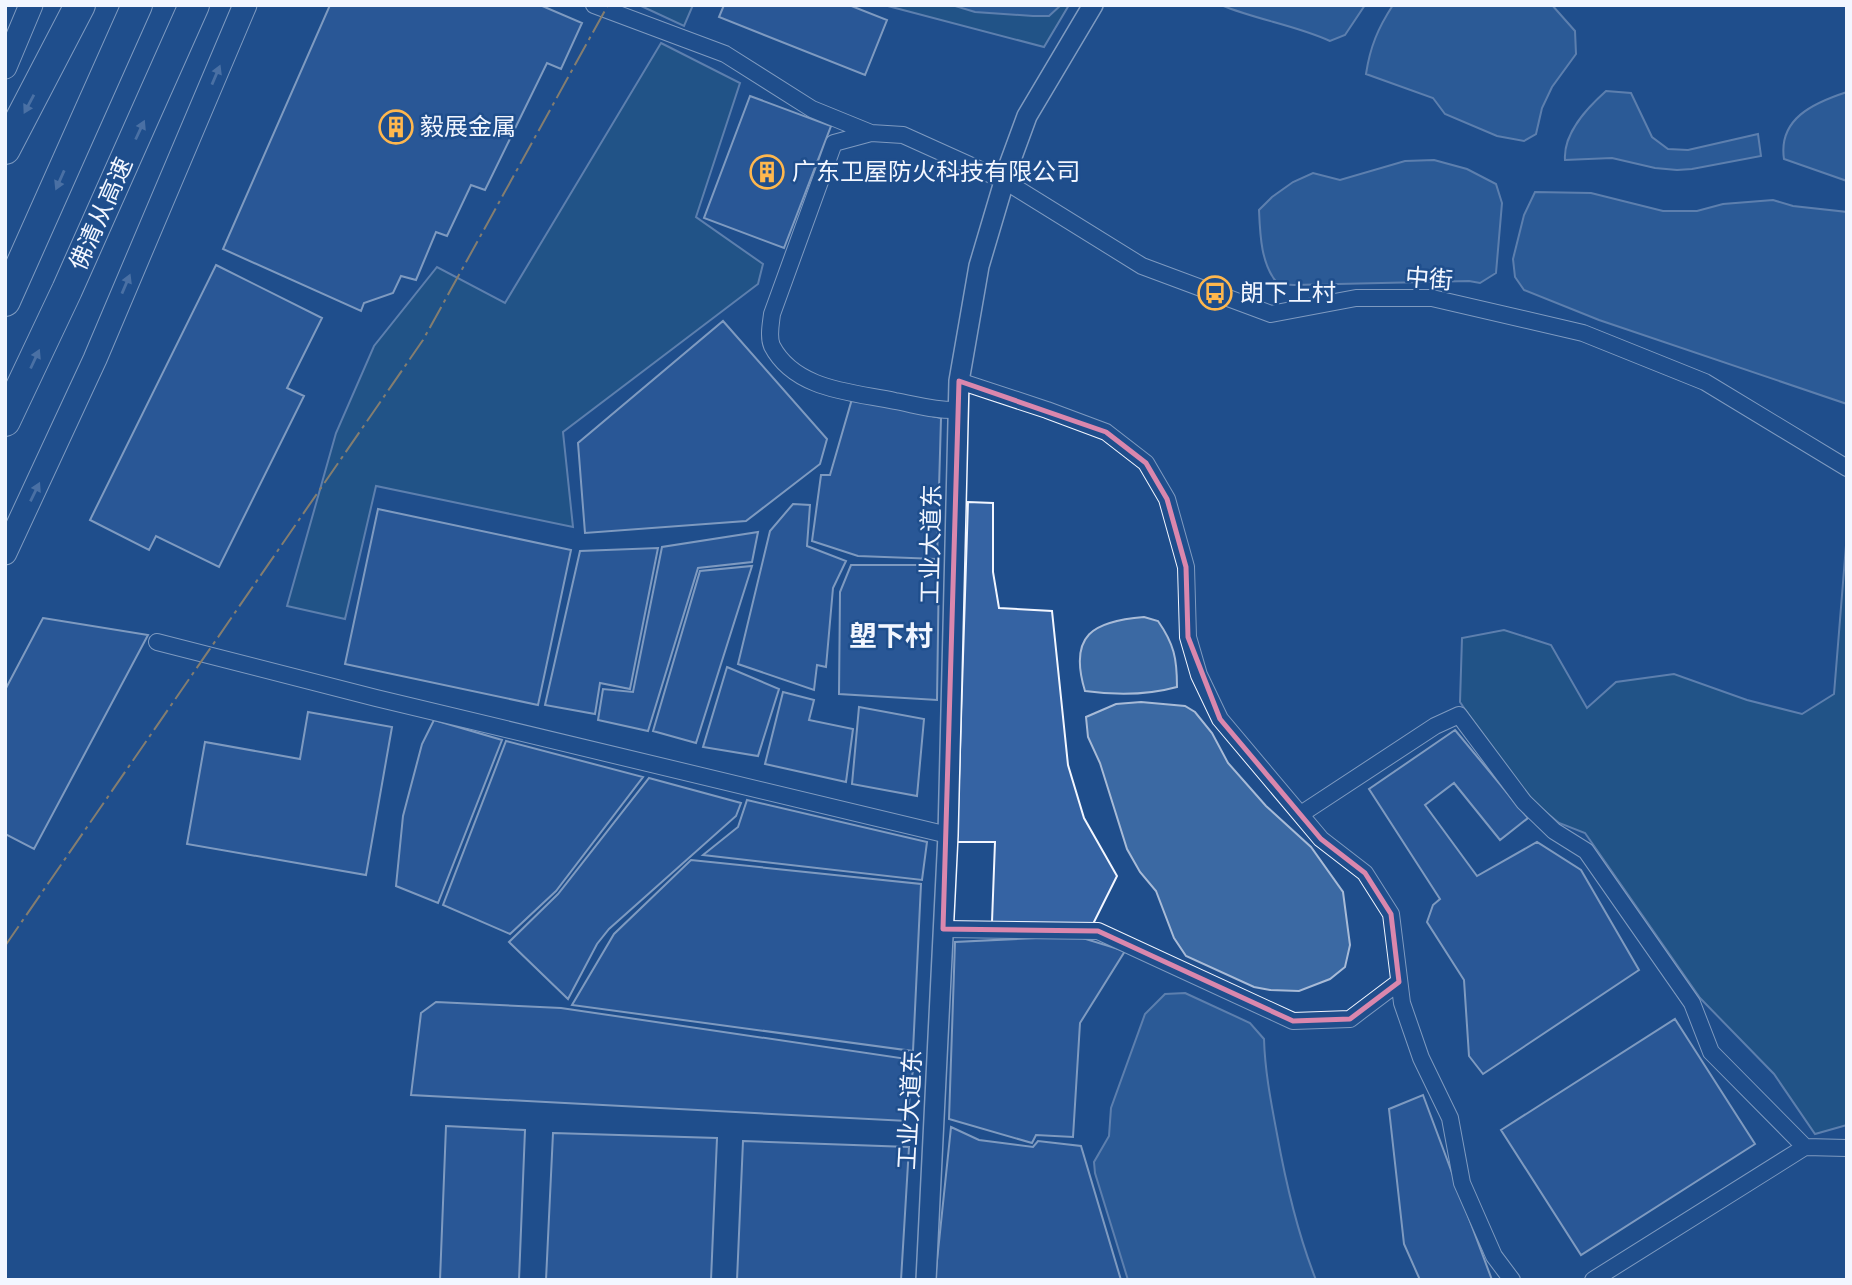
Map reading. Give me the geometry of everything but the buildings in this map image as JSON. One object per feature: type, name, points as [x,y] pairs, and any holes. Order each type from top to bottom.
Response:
[{"type":"highway","points":[[52,60],[72,5]]},
{"type":"highway","points":[[5,149],[80,5]]},
{"type":"highway","points":[[5,302],[137,5]]},
{"type":"highway","name":"佛清从高速","points":[[5,421],[194,5]]},
{"type":"main road","points":[[5,68],[31,5]]},
{"type":"main road","points":[[5,554],[95,359],[246,5]]},
{"type":"street","points":[[594,5],[725,54],[812,109],[871,132]]},
{"type":"street","name":"工业大道东","points":[[926,1280],[948,835],[959,381],[979,266],[1027,116],[1093,5]]},
{"type":"street","points":[[871,132],[834,143],[772,314],[770,343],[786,366],[813,382],[841,391],[936,411],[958,410]]},
{"type":"street","name":"中街","points":[[871,132],[902,135],[1005,181],[1142,266],[1271,314],[1356,298],[1432,298],[1583,333],[1705,382],[1847,468]]},
{"type":"street","points":[[959,381],[1106,432],[1146,463],[1167,499],[1186,567],[1188,637],[1199,674],[1220,719],[1321,839],[1365,873],[1391,914],[1402,1003],[1421,1058],[1450,1118],[1462,1183],[1494,1256],[1512,1280]]},
{"type":"street","points":[[157,642],[376,698],[948,835]]},
{"type":"street","points":[[1301,814],[1435,726],[1459,715],[1524,802],[1554,831],[1586,851],[1692,1003],[1711,1052],[1805,1147]]},
{"type":"street","points":[[943,929],[1098,931],[1293,1021],[1350,1018],[1399,982]]},
{"type":"street","points":[[1594,1280],[1805,1147],[1847,1148]]},
{"type":"highlighted area","points":[[959,381],[1106,432],[1146,463],[1167,499],[1186,567],[1188,637],[1220,719],[1321,839],[1365,873],[1391,914],[1399,982],[1350,1019],[1293,1021],[1098,931],[943,929]]},
{"type":"shaded area","points":[[639,5],[693,5],[684,26]]},
{"type":"shaded area","points":[[884,5],[1069,5],[1044,47]]},
{"type":"shaded area","points":[[952,5],[1061,5],[1049,16],[1033,16],[975,12]]},
{"type":"shaded area","points":[[1221,5],[1365,5],[1345,35],[1330,41]]},
{"type":"shaded area","points":[[1393,5],[1552,5],[1575,31],[1576,54],[1552,87],[1542,108],[1536,134],[1524,141],[1497,136],[1445,114],[1433,98],[1366,74],[1375,38]]},
{"type":"shaded area","points":[[661,43],[740,83],[696,217],[763,264],[758,284],[563,432],[573,527],[376,486],[345,619],[287,606],[336,433],[374,346],[437,267],[505,303]]},
{"type":"shaded area","points":[[1606,91],[1631,93],[1652,137],[1668,149],[1688,150],[1758,134],[1761,156],[1677,170],[1612,158],[1565,160],[1565,150],[1572,131],[1584,113]]},
{"type":"shaded area","points":[[1847,92],[1847,181],[1784,159],[1784,145],[1792,123],[1811,107]]},
{"type":"shaded area","points":[[1434,160],[1467,169],[1496,184],[1502,203],[1496,273],[1480,283],[1278,284],[1265,259],[1260,229],[1259,210],[1272,197],[1293,182],[1313,173],[1340,180],[1405,161]]},
{"type":"shaded area","points":[[1535,192],[1591,193],[1663,211],[1697,211],[1723,204],[1773,200],[1793,206],[1847,212],[1847,404],[1599,320],[1524,290],[1515,277],[1513,259],[1524,215]]},
{"type":"shaded area","points":[[1847,533],[1847,1125],[1815,1134],[1774,1074],[1700,998],[1585,833],[1559,823],[1518,789],[1460,702],[1462,638],[1504,630],[1551,645],[1587,708],[1616,682],[1674,674],[1747,700],[1802,714],[1834,694]]},
{"type":"shaded area","points":[[1144,617],[1158,621],[1168,637],[1175,659],[1177,687],[1131,694],[1085,691],[1080,656],[1089,634],[1111,622]]},
{"type":"shaded area","points":[[1141,702],[1185,706],[1195,712],[1212,733],[1228,763],[1266,806],[1311,847],[1343,892],[1350,945],[1345,967],[1330,979],[1299,991],[1270,990],[1254,987],[1186,956],[1174,938],[1156,891],[1140,872],[1127,849],[1100,763],[1088,737],[1086,717],[1116,704]]},
{"type":"shaded area","points":[[1185,993],[1250,1023],[1264,1039],[1269,1087],[1284,1171],[1316,1280],[1128,1280],[1094,1162],[1109,1136],[1111,1108],[1145,1014],[1165,994]]},
{"type":"power","points":[[5,946],[423,340],[608,5]]},
{"type":"place","name":"毅展金属","points":[[396,127]]},
{"type":"place","name":"广东卫屋防火科技有限公司","points":[[767,172]]},
{"type":"place","name":"朗下上村","points":[[1215,293]]},
{"type":"district","name":"塱下村","points":[[891,636]]}]
